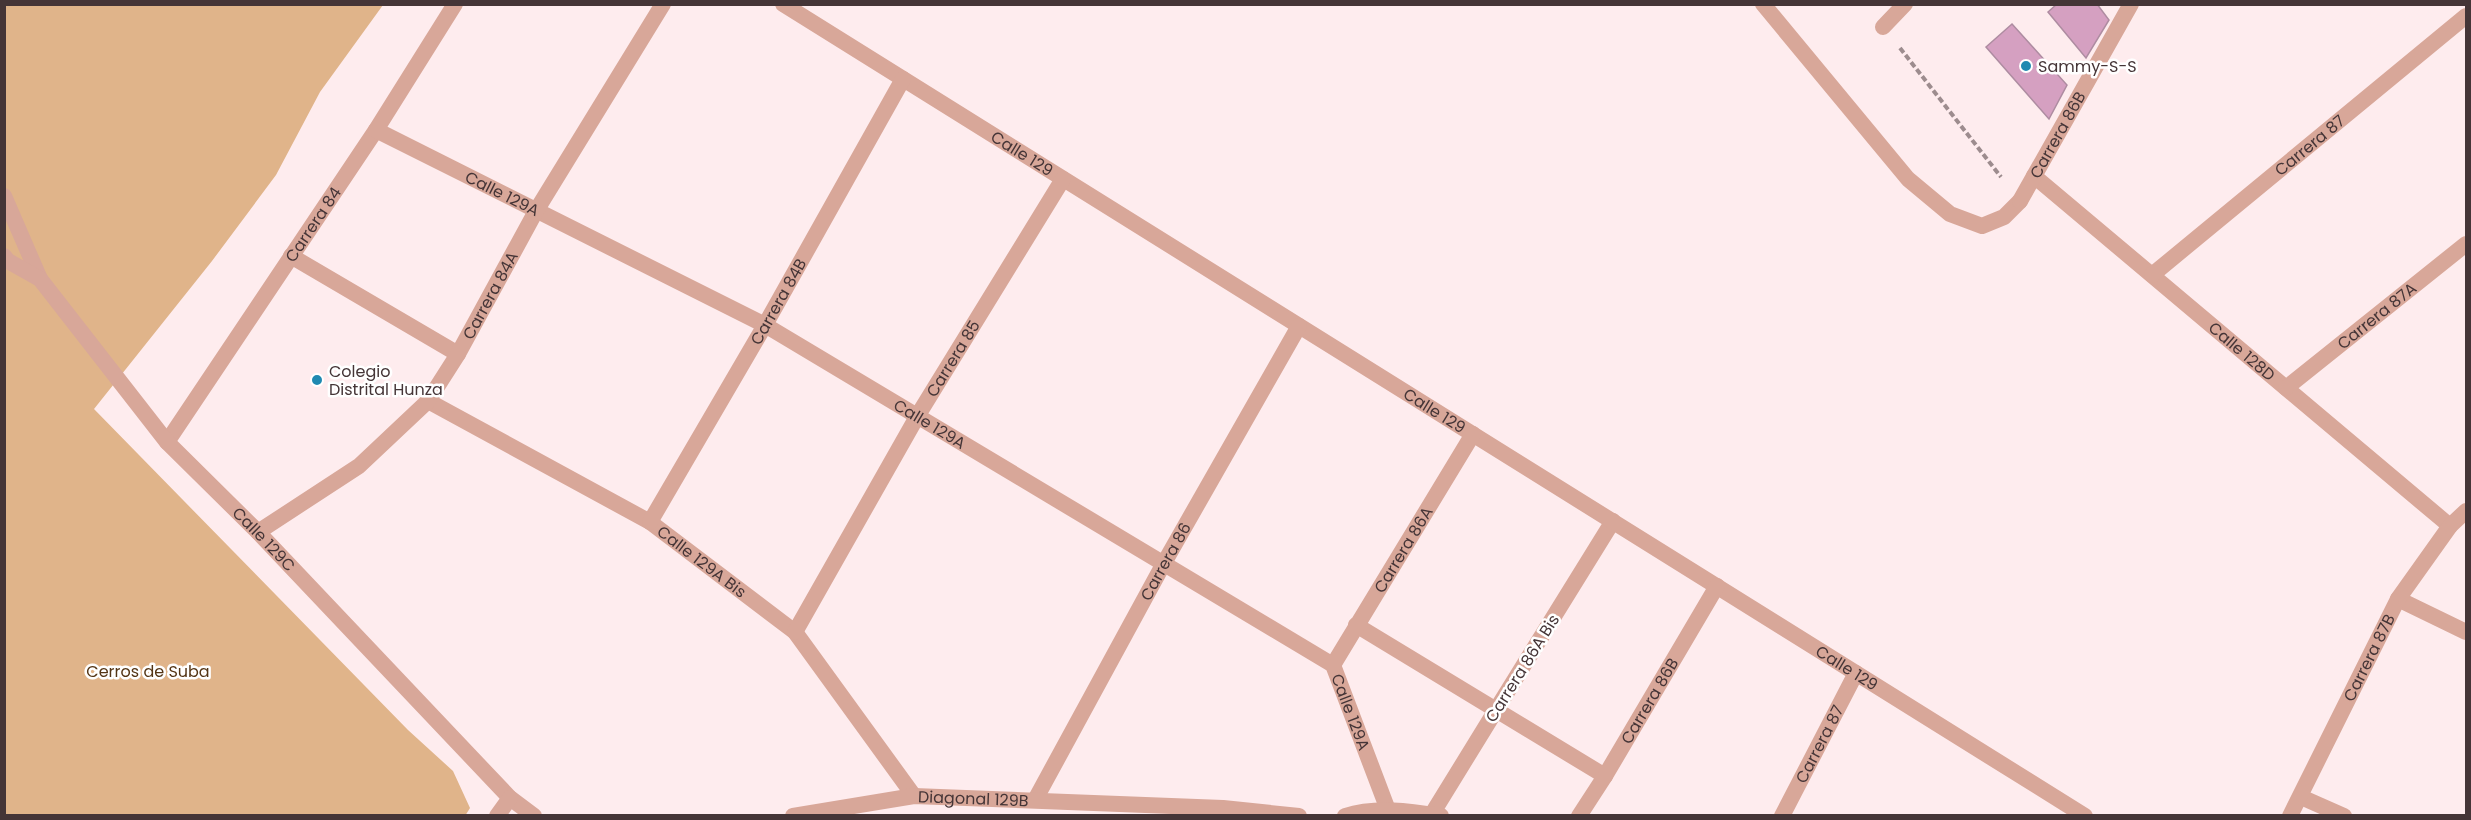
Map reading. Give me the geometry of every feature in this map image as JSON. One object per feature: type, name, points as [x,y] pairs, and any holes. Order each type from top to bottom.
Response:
[{"type":"street","name":"Carrera 84","points":[[167,442],[376,130],[455,4]]},
{"type":"street","name":"Carrera 84A","points":[[258,532],[358,466],[428,402],[458,354],[536,211],[663,4]]},
{"type":"street","name":"Calle 129","points":[[783,4],[2085,816]]},
{"type":"street","points":[[1763,4],[1908,179],[1950,214],[1982,226],[2004,217],[2020,201]]},
{"type":"street","points":[[1883,27],[1905,4]]},
{"type":"street","name":"Carrera 86B","points":[[2020,201],[2127,6]]},
{"type":"street","name":"Carrera 87","points":[[2152,274],[2466,16]]},
{"type":"street","name":"Carrera 84B","points":[[650,522],[765,325],[903,79]]},
{"type":"street","name":"Calle 129A","points":[[376,130],[765,325],[1334,665],[1388,810]]},
{"type":"street","name":"Calle 128D","points":[[2034,176],[2450,526]]},
{"type":"street","name":"Carrera 85","points":[[795,632],[918,415],[1064,179]]},
{"type":"street","points":[[4,196],[40,279]]},
{"type":"street","name":"Carrera 87A","points":[[2286,388],[2466,244]]},
{"type":"street","name":"Calle 129C","points":[[4,256],[40,279],[167,442],[258,532],[510,798],[534,816]]},
{"type":"street","points":[[291,256],[458,354]]},
{"type":"street","name":"Carrera 86","points":[[1035,800],[1164,563],[1299,326]]},
{"type":"street","name":"Calle 129A Bis","points":[[428,402],[650,522],[795,632],[914,796]]},
{"type":"street","name":"Carrera 86A","points":[[1334,665],[1356,624],[1473,434]]},
{"type":"street","name":"Carrera 87B","points":[[2290,816],[2398,599],[2450,526],[2466,511]]},
{"type":"street","name":"Carrera 86A Bis","points":[[1436,815],[1496,710],[1613,521]]},
{"type":"street","name":"Carrera 86B","points":[[1579,816],[1717,586]]},
{"type":"street","points":[[2398,599],[2466,632]]},
{"type":"street","points":[[1356,624],[1605,776]]},
{"type":"street","name":"Carrera 87","points":[[1782,816],[1856,673]]},
{"type":"street","name":"Diagonal 129B","points":[[793,816],[914,796],[1223,808],[1299,816]]},
{"type":"street","points":[[2301,797],[2344,816]]},
{"type":"street","points":[[497,816],[510,798]]},
{"type":"street","points":[[1345,816],[1359,812],[1388,810],[1436,815]]},
{"type":"path","points":[[1883,27],[2020,201]]},
{"type":"green space","name":"Cerros de Suba","points":[[5,5],[383,5],[320,92],[276,175],[212,261],[94,409],[408,730],[453,771],[470,808],[465,816],[5,816]]},
{"type":"building","points":[[2057,4],[2097,4],[2109,20],[2086,58],[2048,12]]},
{"type":"building","name":"Sammy-S-S","points":[[2012,24],[2067,85],[2049,119],[1986,47]]},
{"type":"place","name":"Sammy-S-S","points":[[2026,66]]},
{"type":"place","name":"Colegio Distrital Hunza","points":[[317,380]]}]
